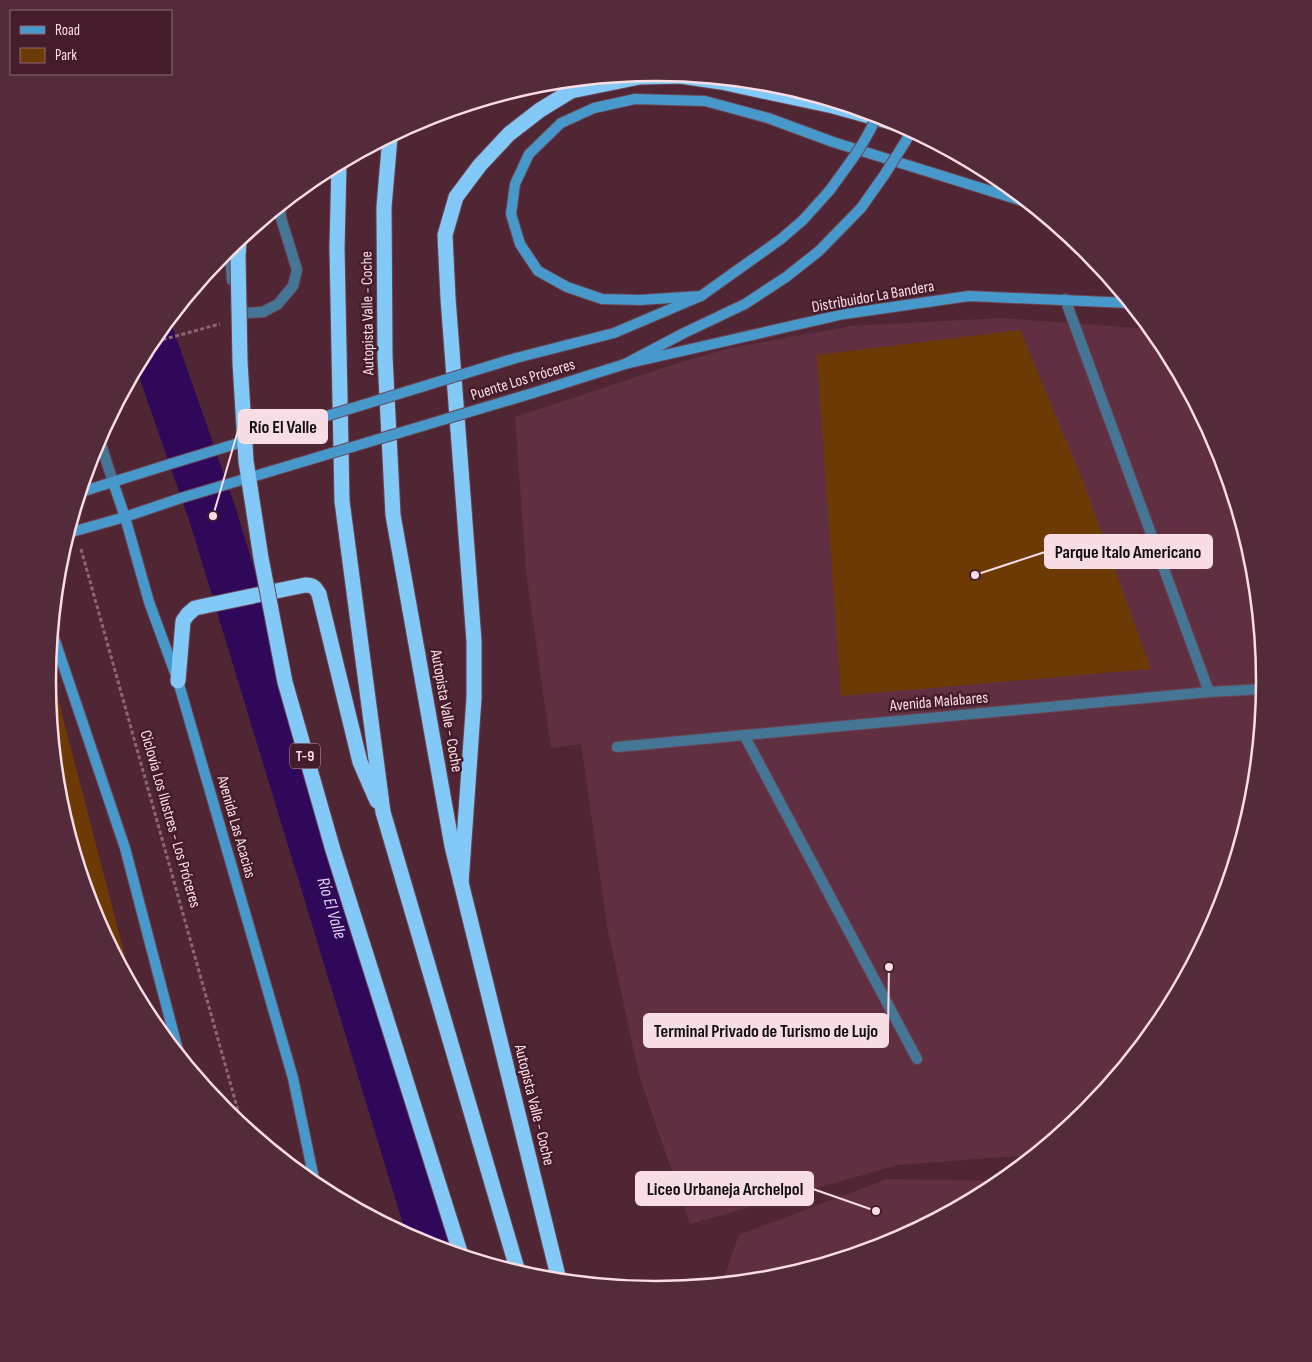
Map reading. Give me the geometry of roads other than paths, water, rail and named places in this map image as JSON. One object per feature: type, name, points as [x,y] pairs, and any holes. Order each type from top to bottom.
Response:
[{"type":"highway","points":[[461,883],[474,698],[474,640],[448,298],[445,235],[456,196],[480,165],[509,134],[540,110],[571,91],[606,84]]},
{"type":"highway","name":"Autopista Valle - Coche","points":[[389,144],[384,207],[385,357],[393,515],[452,846],[557,1272]]},
{"type":"highway","points":[[340,172],[337,248],[342,501],[383,812]]},
{"type":"highway","name":"T-9","points":[[238,251],[240,362],[246,461],[261,558],[285,682],[333,850],[459,1247]]},
{"type":"highway","points":[[178,681],[183,621],[195,608],[304,585],[315,587],[319,594],[360,762],[383,812],[515,1263]]},
{"type":"main road","points":[[701,296],[640,300],[602,299],[567,288],[538,271],[520,244],[511,214],[515,184],[529,154],[561,123],[594,108],[635,99],[705,101],[768,118],[833,142],[1010,197]]},
{"type":"main road","name":"Puente Los Próceres","points":[[87,490],[516,358],[614,333],[701,296],[781,239],[803,220],[830,190],[871,130],[874,122]]},
{"type":"main road","name":"Puente Los Próceres","points":[[76,531],[626,364],[684,332],[745,304],[786,278],[819,251],[861,208],[908,137]]},
{"type":"main road","name":"Distribuidor La Bandera","points":[[626,364],[853,313],[969,296],[1121,302]]},
{"type":"main road","name":"Avenida Las Acacias","points":[[113,482],[149,602],[178,681],[293,1078],[313,1173]]},
{"type":"main road","points":[[58,649],[125,848],[175,1039]]},
{"type":"street","points":[[231,258],[234,299],[237,308],[247,312],[263,312],[278,304],[293,286],[297,270],[281,214]]},
{"type":"street","points":[[1065,299],[1209,692]]},
{"type":"street","points":[[103,450],[113,482]]},
{"type":"street","name":"Avenida Malabares","points":[[617,747],[1209,692],[1256,689]]},
{"type":"street","points":[[744,735],[917,1059]]},
{"type":"waterway","name":"Río El Valle","points":[[155,351],[213,516],[432,1237]]},
{"type":"place","name":"Río El Valle","points":[[213,516]]},
{"type":"place","name":"Parque Italo Americano","points":[[975,575]]},
{"type":"place","name":"Terminal Privado de Turismo de Lujo","points":[[889,967]]},
{"type":"place","name":"Liceo Urbaneja Archelpol","points":[[876,1211]]}]
